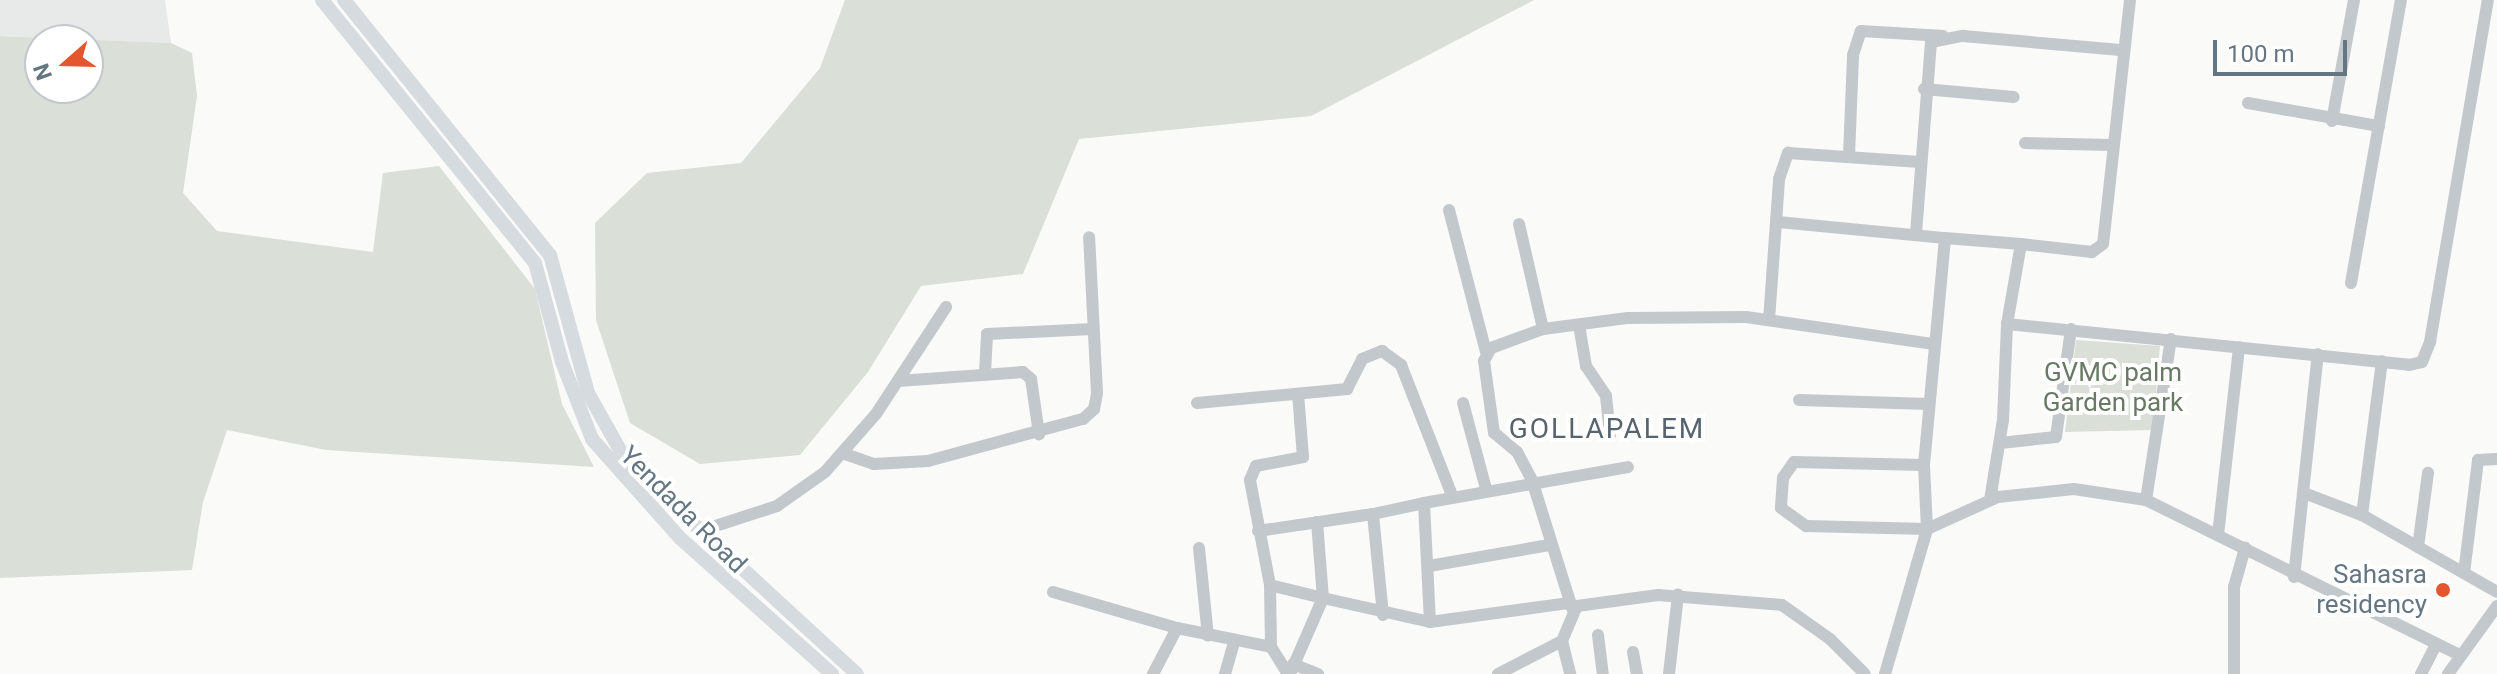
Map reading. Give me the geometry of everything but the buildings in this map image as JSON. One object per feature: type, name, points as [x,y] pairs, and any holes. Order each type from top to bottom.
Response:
[{"type":"main road","name":"Yendada Road","points":[[322,0],[535,263],[562,362],[592,439],[680,538],[832,674]]},
{"type":"main road","name":"Yendada Road","points":[[344,0],[550,255],[588,393],[603,426],[647,481],[857,674]]},
{"type":"street","points":[[1778,222],[2099,250],[2113,145],[2120,50],[2130,0]]},
{"type":"street","points":[[2332,121],[2354,0]]},
{"type":"street","points":[[2351,283],[2401,0]]},
{"type":"street","points":[[2007,324],[2417,364],[2427,355],[2488,0]]},
{"type":"street","points":[[1849,156],[1853,55],[1861,31],[2120,50]]},
{"type":"street","points":[[1916,233],[1928,49],[1945,36]]},
{"type":"street","points":[[1924,89],[2014,97]]},
{"type":"street","points":[[2248,103],[2332,121],[2379,126]]},
{"type":"street","points":[[2025,143],[2113,145]]},
{"type":"street","points":[[1769,320],[1781,168],[1788,153],[1920,162]]},
{"type":"street","points":[[1449,210],[1486,352],[1494,433],[1517,452],[1532,480],[1549,545],[1570,605],[1562,641],[1570,674]]},
{"type":"street","points":[[1519,224],[1543,329]]},
{"type":"street","points":[[842,453],[874,464],[928,461],[1039,434],[1083,419],[1094,409],[1089,237]]},
{"type":"street","points":[[1885,674],[1927,529],[1924,465],[1945,238]]},
{"type":"street","points":[[1990,500],[2000,443],[2007,324],[2021,244]]},
{"type":"street","points":[[700,531],[744,519],[800,494],[842,453],[898,381],[946,307]]},
{"type":"street","points":[[1486,352],[1543,329],[1628,318],[1769,320],[1934,344]]},
{"type":"street","points":[[1579,325],[1586,366],[1606,396],[1610,435]]},
{"type":"street","points":[[985,374],[987,334],[1093,329]]},
{"type":"street","points":[[2000,443],[2056,437],[2062,427],[2071,329]]},
{"type":"street","points":[[2146,500],[2171,339]]},
{"type":"street","points":[[2218,535],[2239,347]]},
{"type":"street","points":[[1197,403],[1347,389],[1362,359],[1382,351],[1401,365],[1452,495]]},
{"type":"street","points":[[2294,577],[2318,354]]},
{"type":"street","points":[[2362,515],[2382,361]]},
{"type":"street","points":[[898,381],[1027,374],[1039,434]]},
{"type":"street","points":[[1298,394],[1303,457],[1264,463],[1252,471],[1258,531],[1270,585],[1271,647],[1290,671],[1318,674]]},
{"type":"street","points":[[1799,400],[1929,404]]},
{"type":"street","points":[[1463,403],[1486,489]]},
{"type":"street","points":[[2464,573],[2478,460],[2497,459]]},
{"type":"street","points":[[1924,465],[1794,462],[1786,467],[1779,492],[1789,517],[1806,526],[1927,529],[1990,500],[2074,489],[2146,500],[2245,548],[2294,577],[2459,655]]},
{"type":"street","points":[[1258,531],[1373,514],[1532,480],[1628,467]]},
{"type":"street","points":[[2418,547],[2428,473]]},
{"type":"street","points":[[2304,493],[2362,515],[2497,592]]},
{"type":"street","points":[[1424,503],[1430,622]]},
{"type":"street","points":[[1373,514],[1383,615]]},
{"type":"street","points":[[1290,671],[1323,598],[1317,522]]},
{"type":"street","points":[[1429,566],[1549,545]]},
{"type":"street","points":[[1199,548],[1208,636]]},
{"type":"street","points":[[2234,674],[2234,587],[2245,548]]},
{"type":"street","points":[[1270,585],[1383,615],[1430,622],[1626,597],[1678,595],[1782,605],[1830,639],[1865,674]]},
{"type":"street","points":[[1053,592],[1234,643],[1271,647]]},
{"type":"street","points":[[1669,674],[1678,595]]},
{"type":"street","points":[[2448,674],[2497,606]]},
{"type":"street","points":[[1153,674],[1177,628]]},
{"type":"street","points":[[1598,635],[1603,674]]},
{"type":"street","points":[[1498,674],[1562,641]]},
{"type":"street","points":[[1225,674],[1234,643]]},
{"type":"street","points":[[2421,674],[2436,644]]},
{"type":"street","points":[[1633,652],[1637,674]]},
{"type":"shaded area","points":[[0,0],[165,0],[171,43],[104,40],[104,24],[24,24],[24,37],[0,36]]},
{"type":"green space","points":[[845,0],[1534,0],[1311,116],[1079,139],[1023,274],[921,286],[868,372],[800,455],[700,464],[630,423],[596,320],[595,223],[647,173],[741,163],[820,68]]},
{"type":"green space","points":[[0,36],[24,37],[24,104],[104,104],[104,40],[171,43],[192,53],[197,96],[183,193],[217,231],[373,252],[383,173],[439,166],[535,289],[562,404],[594,467],[326,450],[227,430],[203,502],[192,570],[0,578]]},
{"type":"green space","name":"GVMC palm Garden park","points":[[2076,340],[2160,346],[2153,430],[2065,432]]},
{"type":"place","name":"Sahasra residency","points":[[2443,590]]},
{"type":"district","name":"GOLLAPALEM","points":[[1607,429]]}]
